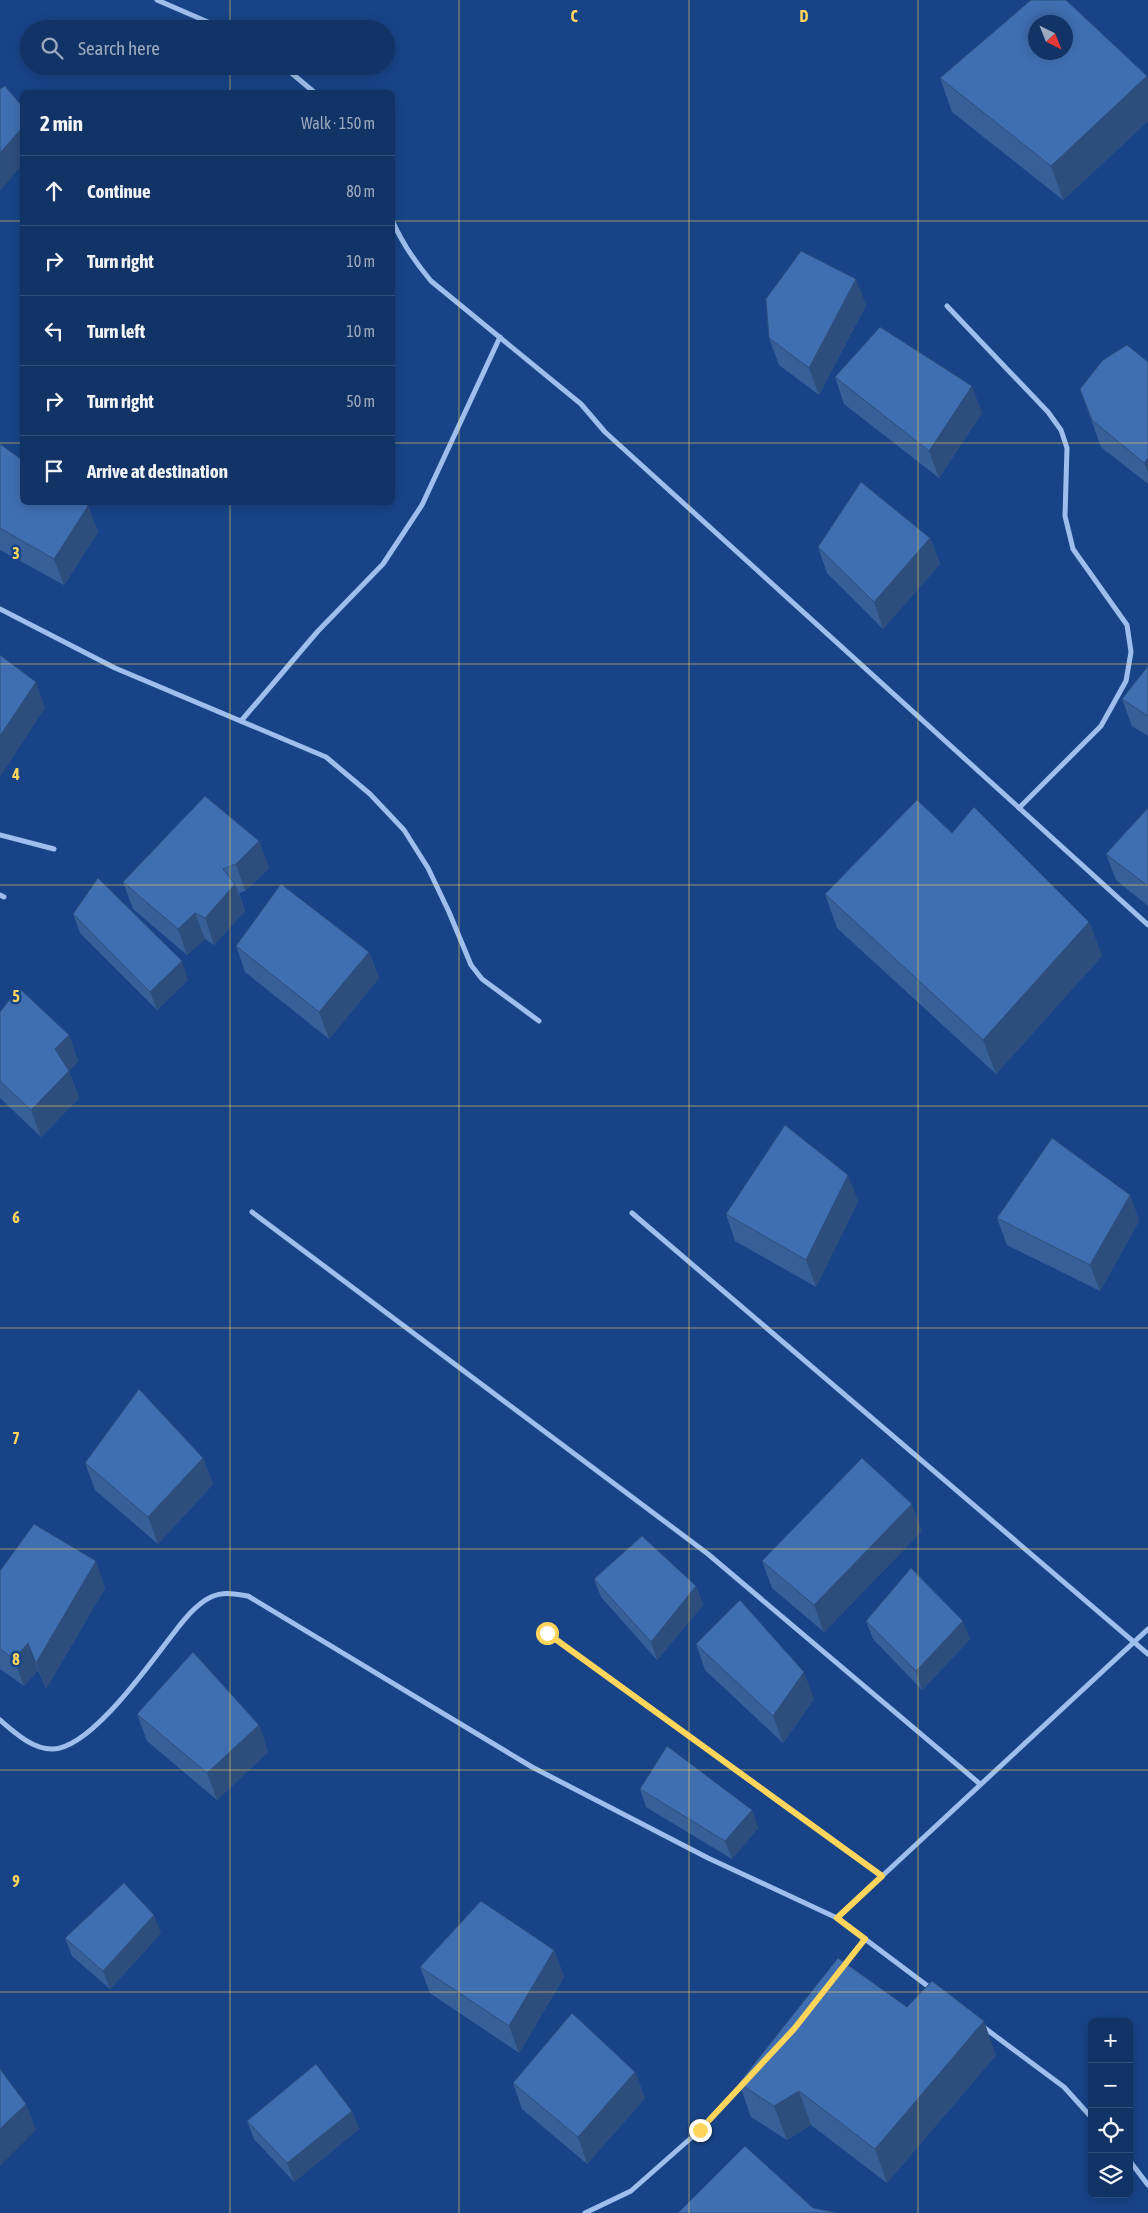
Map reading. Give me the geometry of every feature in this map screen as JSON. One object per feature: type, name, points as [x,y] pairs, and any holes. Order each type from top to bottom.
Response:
[{"type":"street","points":[[157,0],[203,20]]},
{"type":"street","points":[[294,75],[312,90]]},
{"type":"street","points":[[395,227],[414,261],[431,281],[581,404],[605,432],[1148,925]]},
{"type":"street","points":[[947,306],[1048,412],[1060,430],[1068,448],[1065,516],[1073,549],[1127,625],[1131,652],[1126,681],[1100,726],[1019,808]]},
{"type":"street","points":[[241,721],[318,632],[383,564],[422,505],[500,337]]},
{"type":"street","points":[[0,609],[115,668],[326,757],[370,794],[404,830],[428,868],[450,912],[471,965],[482,979],[539,1021]]},
{"type":"street","points":[[0,835],[54,849]]},
{"type":"street","points":[[252,1212],[708,1554],[980,1784]]},
{"type":"street","points":[[632,1213],[1135,1640],[1148,1654]]},
{"type":"street","points":[[0,1720],[22,1739],[52,1749],[78,1741],[104,1718],[188,1615],[210,1597],[228,1592],[248,1596],[532,1767],[708,1858],[837,1918],[937,1993]]},
{"type":"street","points":[[837,1918],[1148,1629]]},
{"type":"street","points":[[547,1633],[882,1876]]},
{"type":"street","points":[[835,1977],[865,1939]]},
{"type":"street","points":[[977,2022],[1064,2087],[1088,2114]]},
{"type":"street","points":[[585,2213],[631,2191],[700,2130],[747,2080]]},
{"type":"street","points":[[1133,2165],[1148,2184]]},
{"type":"building","points":[[1031,0],[1066,0],[1147,76],[1051,166],[940,78]]},
{"type":"building","points":[[5,86],[20,104],[20,130],[0,153],[0,89]]},
{"type":"building","points":[[801,251],[856,279],[809,368],[769,338],[766,299]]},
{"type":"building","points":[[880,327],[972,386],[929,451],[835,377]]},
{"type":"building","points":[[1127,345],[1148,362],[1148,458],[1144,463],[1092,420],[1080,389],[1103,360]]},
{"type":"building","points":[[0,444],[20,459],[20,505],[88,506],[54,559],[0,528]]},
{"type":"building","points":[[861,482],[930,538],[874,602],[818,547]]},
{"type":"building","points":[[0,655],[36,682],[0,736]]},
{"type":"building","points":[[1148,666],[1148,716],[1122,699]]},
{"type":"building","points":[[205,796],[259,841],[236,864],[223,869],[235,884],[205,918],[195,913],[178,929],[123,882]]},
{"type":"building","points":[[917,800],[952,833],[974,807],[1089,922],[983,1040],[825,894]]},
{"type":"building","points":[[1148,808],[1148,886],[1106,854]]},
{"type":"building","points":[[98,878],[182,961],[150,992],[73,914]]},
{"type":"building","points":[[281,884],[369,952],[319,1012],[236,946]]},
{"type":"building","points":[[19,988],[69,1035],[55,1049],[69,1071],[31,1110],[0,1081],[0,1012]]},
{"type":"building","points":[[785,1125],[848,1175],[806,1260],[726,1214]]},
{"type":"building","points":[[1052,1138],[1130,1195],[1090,1265],[997,1218]]},
{"type":"building","points":[[139,1389],[203,1458],[148,1517],[85,1463]]},
{"type":"building","points":[[862,1458],[912,1504],[814,1605],[762,1561]]},
{"type":"building","points":[[34,1524],[96,1561],[36,1663],[28,1643],[14,1659],[0,1649],[0,1571]]},
{"type":"building","points":[[642,1536],[696,1586],[651,1642],[594,1579]]},
{"type":"building","points":[[911,1568],[963,1621],[916,1671],[866,1621]]},
{"type":"building","points":[[740,1600],[804,1672],[773,1716],[696,1644]]},
{"type":"building","points":[[193,1652],[259,1725],[207,1773],[137,1714]]},
{"type":"building","points":[[667,1746],[752,1810],[725,1841],[640,1789]]},
{"type":"building","points":[[124,1883],[154,1915],[103,1971],[65,1938]]},
{"type":"building","points":[[481,1901],[554,1950],[509,2026],[420,1967]]},
{"type":"building","points":[[838,1958],[907,2007],[932,1981],[984,2021],[875,2149],[799,2091],[774,2106],[739,2083]]},
{"type":"building","points":[[572,2013],[635,2072],[578,2137],[513,2083]]},
{"type":"building","points":[[316,2064],[352,2111],[287,2163],[247,2121]]},
{"type":"building","points":[[0,2069],[26,2104],[0,2129]]},
{"type":"building","points":[[745,2146],[813,2208],[838,2213],[678,2213]]},
{"type":"route","points":[[547,1633],[882,1876],[837,1918],[865,1939],[794,2029],[700,2130]]}]
